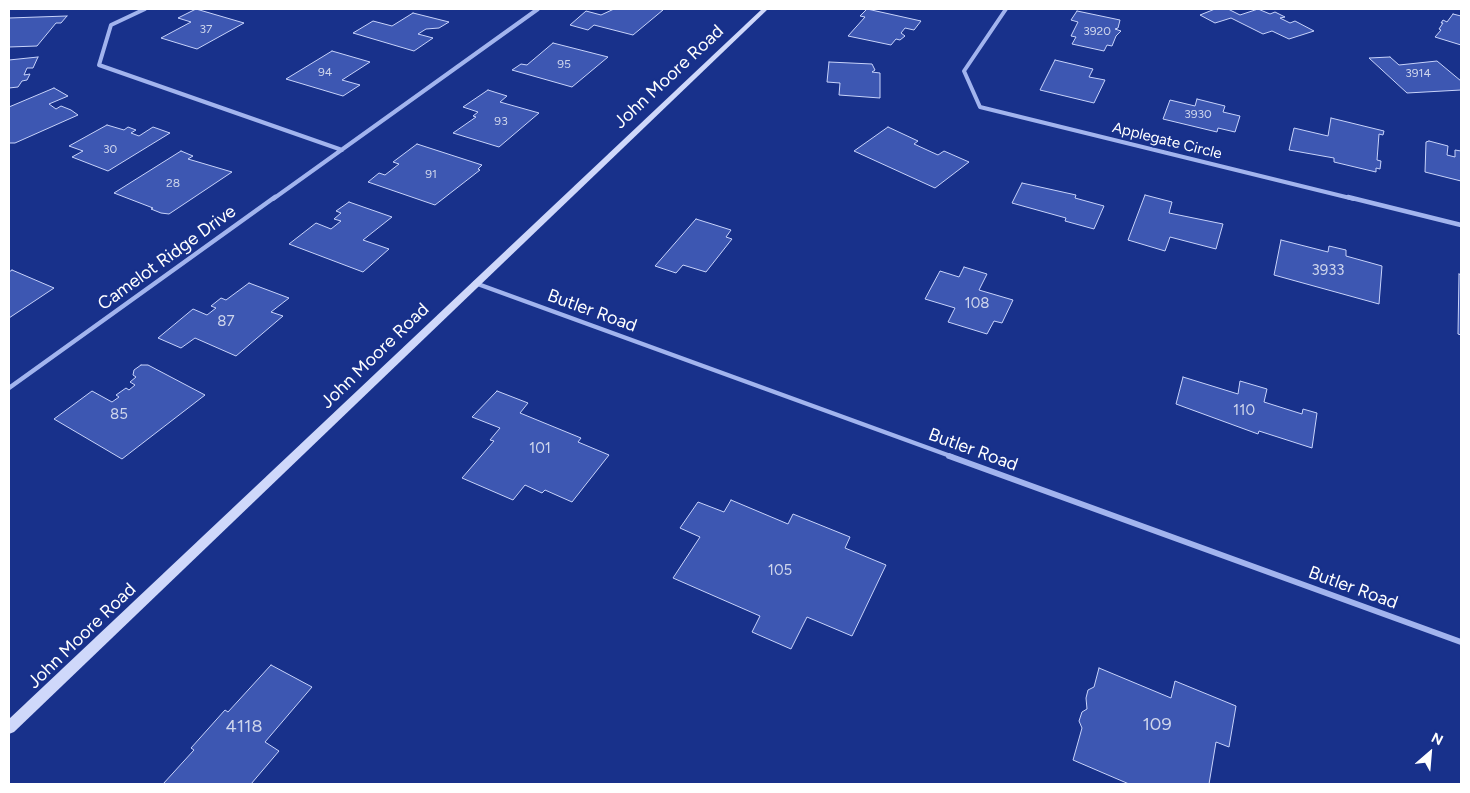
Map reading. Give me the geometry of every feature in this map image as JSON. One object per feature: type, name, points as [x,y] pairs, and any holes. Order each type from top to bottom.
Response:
[{"type":"street","points":[[145,9],[111,26],[99,64],[342,150]]},
{"type":"street","name":"Camelot Ridge Drive","points":[[9,388],[538,9]]},
{"type":"street","name":"John Moore Road","points":[[9,728],[474,283],[765,9]]},
{"type":"street","name":"Applegate Circle","points":[[1006,9],[964,71],[980,107],[1461,225]]},
{"type":"street","name":"Butler Road","points":[[474,283],[1461,642]]},
{"type":"building","points":[[196,9],[244,23],[197,49],[161,38],[191,22],[178,18]]},
{"type":"building","points":[[614,9],[663,10],[633,35],[594,25],[588,30],[570,25],[586,11],[601,15]]},
{"type":"building","points":[[867,9],[921,21],[914,30],[905,28],[901,33],[905,36],[900,40],[896,39],[891,45],[848,36],[865,17],[860,16]]},
{"type":"building","points":[[1215,9],[1228,9],[1240,15],[1258,9],[1270,14],[1275,12],[1285,17],[1280,18],[1290,23],[1295,21],[1314,31],[1289,39],[1272,31],[1263,34],[1231,18],[1215,23],[1200,15]]},
{"type":"building","points":[[1077,11],[1120,20],[1118,28],[1115,29],[1121,31],[1116,36],[1112,46],[1107,45],[1104,51],[1072,44],[1076,37],[1071,36],[1078,22],[1071,20]]},
{"type":"building","points":[[413,13],[449,22],[439,28],[426,29],[418,34],[433,38],[414,51],[353,33],[373,21],[392,26]]},
{"type":"building","points":[[1453,14],[1461,16],[1461,45],[1435,37],[1441,30],[1439,29],[1443,20],[1447,22]]},
{"type":"building","points":[[67,16],[61,23],[56,23],[37,46],[9,47],[9,18]]},
{"type":"building","points":[[553,43],[608,57],[572,87],[512,70],[521,64],[527,65]]},
{"type":"building","points":[[332,51],[370,62],[342,80],[360,85],[343,96],[286,79]]},
{"type":"building","points":[[38,57],[33,68],[27,68],[24,75],[30,74],[27,80],[22,81],[18,87],[9,88],[9,60]]},
{"type":"building","points":[[1390,57],[1399,65],[1437,61],[1461,81],[1461,90],[1407,93],[1369,58]]},
{"type":"building","points":[[1055,60],[1093,69],[1089,77],[1105,80],[1094,103],[1040,90]]},
{"type":"building","points":[[829,62],[872,64],[875,70],[872,72],[880,73],[880,98],[839,95],[840,83],[827,82]]},
{"type":"building","points":[[54,88],[68,96],[49,104],[56,109],[61,106],[78,115],[15,143],[9,143],[9,107]]},
{"type":"building","points":[[488,90],[507,96],[500,102],[539,113],[499,147],[453,133],[476,117],[473,116],[478,112],[463,107]]},
{"type":"building","points":[[1197,99],[1225,106],[1223,112],[1240,116],[1235,132],[1218,128],[1217,132],[1163,119],[1170,100],[1195,106]]},
{"type":"building","points":[[1331,118],[1384,131],[1383,135],[1379,134],[1377,160],[1381,161],[1380,169],[1376,168],[1376,172],[1334,162],[1334,158],[1289,150],[1294,128],[1328,136]]},
{"type":"building","points":[[107,125],[124,130],[128,127],[136,130],[131,133],[139,136],[153,127],[170,133],[108,171],[72,157],[83,151],[69,146]]},
{"type":"building","points":[[888,127],[918,141],[914,144],[938,155],[944,151],[969,162],[935,188],[854,151]]},
{"type":"building","points":[[1429,141],[1448,146],[1447,155],[1455,157],[1455,150],[1461,151],[1461,181],[1425,172],[1426,142]]},
{"type":"building","points":[[417,144],[482,165],[478,169],[480,170],[435,205],[368,182],[379,173],[385,175],[399,164],[393,162]]},
{"type":"building","points":[[181,151],[193,156],[188,159],[232,172],[169,214],[161,213],[114,193]]},
{"type":"building","points":[[1022,183],[1076,195],[1075,198],[1104,206],[1094,229],[1065,221],[1066,218],[1012,203]]},
{"type":"building","points":[[1145,195],[1172,202],[1169,213],[1223,224],[1216,249],[1170,237],[1165,251],[1128,240]]},
{"type":"building","points":[[349,202],[392,217],[363,240],[389,249],[363,272],[289,244],[316,223],[331,229],[341,221],[334,219],[341,213],[336,211]]},
{"type":"building","points":[[696,219],[731,230],[726,237],[732,239],[706,272],[683,265],[676,273],[655,266]]},
{"type":"building","points":[[1281,240],[1328,252],[1329,246],[1346,250],[1346,256],[1382,266],[1379,304],[1274,275]]},
{"type":"building","points":[[964,267],[987,274],[979,290],[1013,300],[1002,323],[994,321],[987,334],[948,322],[955,308],[925,299],[940,271],[959,277]]},
{"type":"building","points":[[12,270],[54,288],[9,318],[9,272]]},
{"type":"building","points":[[1459,274],[1461,275],[1461,335],[1458,334]]},
{"type":"building","points":[[249,283],[289,298],[271,312],[283,316],[236,356],[195,338],[181,348],[158,338],[193,309],[207,315],[216,308],[211,306],[221,298],[226,300]]},
{"type":"building","points":[[141,365],[148,365],[205,395],[122,459],[54,419],[92,391],[112,402],[119,397],[116,395],[126,388],[129,390],[135,385],[130,382],[136,377],[133,375],[134,370]]},
{"type":"building","points":[[1183,377],[1238,394],[1240,381],[1267,389],[1264,402],[1302,414],[1303,409],[1317,413],[1312,448],[1259,431],[1258,434],[1176,404]]},
{"type":"building","points":[[497,391],[528,403],[520,413],[581,438],[578,442],[609,455],[572,502],[545,490],[542,493],[525,485],[513,500],[462,478],[494,441],[490,440],[500,428],[472,417]]},
{"type":"building","points":[[731,500],[788,524],[793,514],[850,537],[845,548],[886,565],[852,636],[807,617],[791,649],[752,632],[760,616],[673,578],[700,537],[680,528],[698,502],[724,512]]},
{"type":"building","points":[[271,665],[312,687],[265,742],[279,751],[251,784],[163,784],[194,750],[191,748],[225,710],[228,712]]},
{"type":"building","points":[[1099,668],[1171,698],[1175,681],[1236,706],[1229,747],[1216,742],[1209,784],[1129,784],[1073,760],[1082,728],[1079,721],[1082,712],[1087,709],[1086,698],[1088,690],[1094,687]]}]
